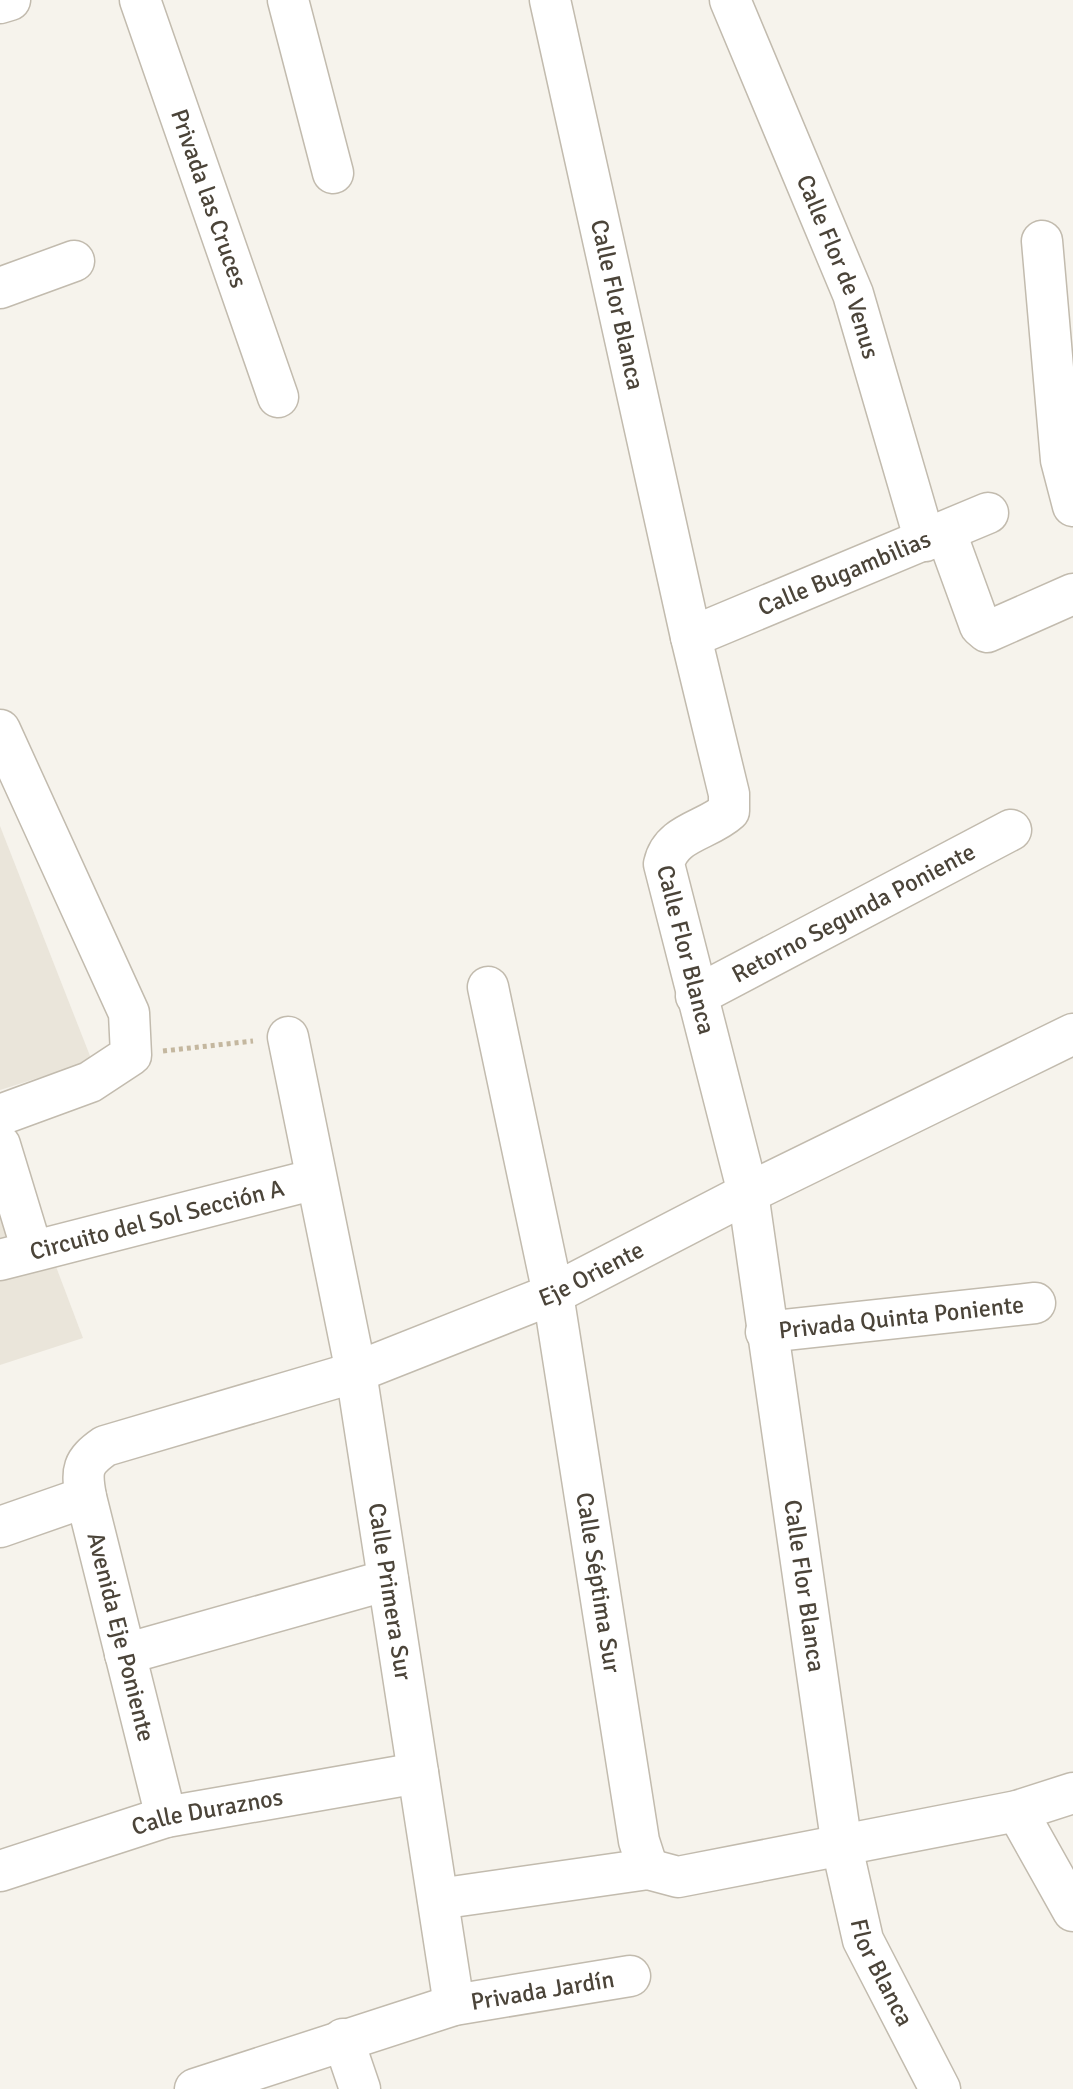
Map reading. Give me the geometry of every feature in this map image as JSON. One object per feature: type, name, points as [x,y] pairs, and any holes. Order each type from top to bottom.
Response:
[{"type":"street","points":[[0,3],[10,0]]},
{"type":"street","name":"Privada las Cruces","points":[[140,0],[278,397]]},
{"type":"street","points":[[288,0],[333,173]]},
{"type":"street","name":"Calle Flor Blanca","points":[[550,0],[691,637],[729,794],[729,811],[716,823],[676,840],[667,849],[664,864],[748,1193],[842,1847]]},
{"type":"street","name":"Calle Flor de Venus","points":[[730,0],[853,294],[933,538]]},
{"type":"street","points":[[1042,241],[1061,460],[1073,506]]},
{"type":"street","points":[[0,288],[74,261]]},
{"type":"street","points":[[933,538],[988,513]]},
{"type":"street","name":"Calle Bugambilias","points":[[691,637],[933,538],[949,541],[980,626],[987,632],[1073,594]]},
{"type":"street","points":[[0,730],[129,1013],[131,1055],[90,1082],[0,1115]]},
{"type":"street","name":"Retorno Segunda Poniente","points":[[696,996],[1011,830]]},
{"type":"street","name":"Calle Séptima Sur","points":[[488,987],[553,1294],[639,1841],[648,1869]]},
{"type":"street","name":"Eje Oriente","points":[[0,1527],[87,1477],[105,1446],[356,1372],[553,1294],[748,1193],[1073,1034]]},
{"type":"street","name":"Calle Primera Sur","points":[[288,1037],[356,1372],[454,2005]]},
{"type":"street","points":[[0,1145],[16,1255]]},
{"type":"street","name":"Circuito del Sol Sección A","points":[[16,1255],[316,1179]]},
{"type":"street","name":"Privada Quinta Poniente","points":[[766,1332],[1035,1303]]},
{"type":"street","name":"Avenida Eje Poniente","points":[[87,1477],[125,1654],[166,1817]]},
{"type":"street","points":[[125,1654],[388,1580]]},
{"type":"street","name":"Calle Duraznos","points":[[0,1871],[166,1817],[418,1773]]},
{"type":"street","points":[[438,1899],[648,1869],[678,1877],[1017,1811],[1073,1793]]},
{"type":"street","points":[[1017,1811],[1073,1911]]},
{"type":"street","name":"Flor Blanca","points":[[842,1847],[863,1940],[940,2089]]},
{"type":"street","name":"Privada Jardín","points":[[195,2089],[454,2005],[630,1976]]},
{"type":"street","points":[[343,2039],[360,2089]]},
{"type":"path","points":[[131,1055],[288,1037]]},
{"type":"shaded area","points":[[0,826],[92,1061],[0,1090]]},
{"type":"shaded area","points":[[4,1129],[83,1338],[0,1365],[0,1130]]}]
